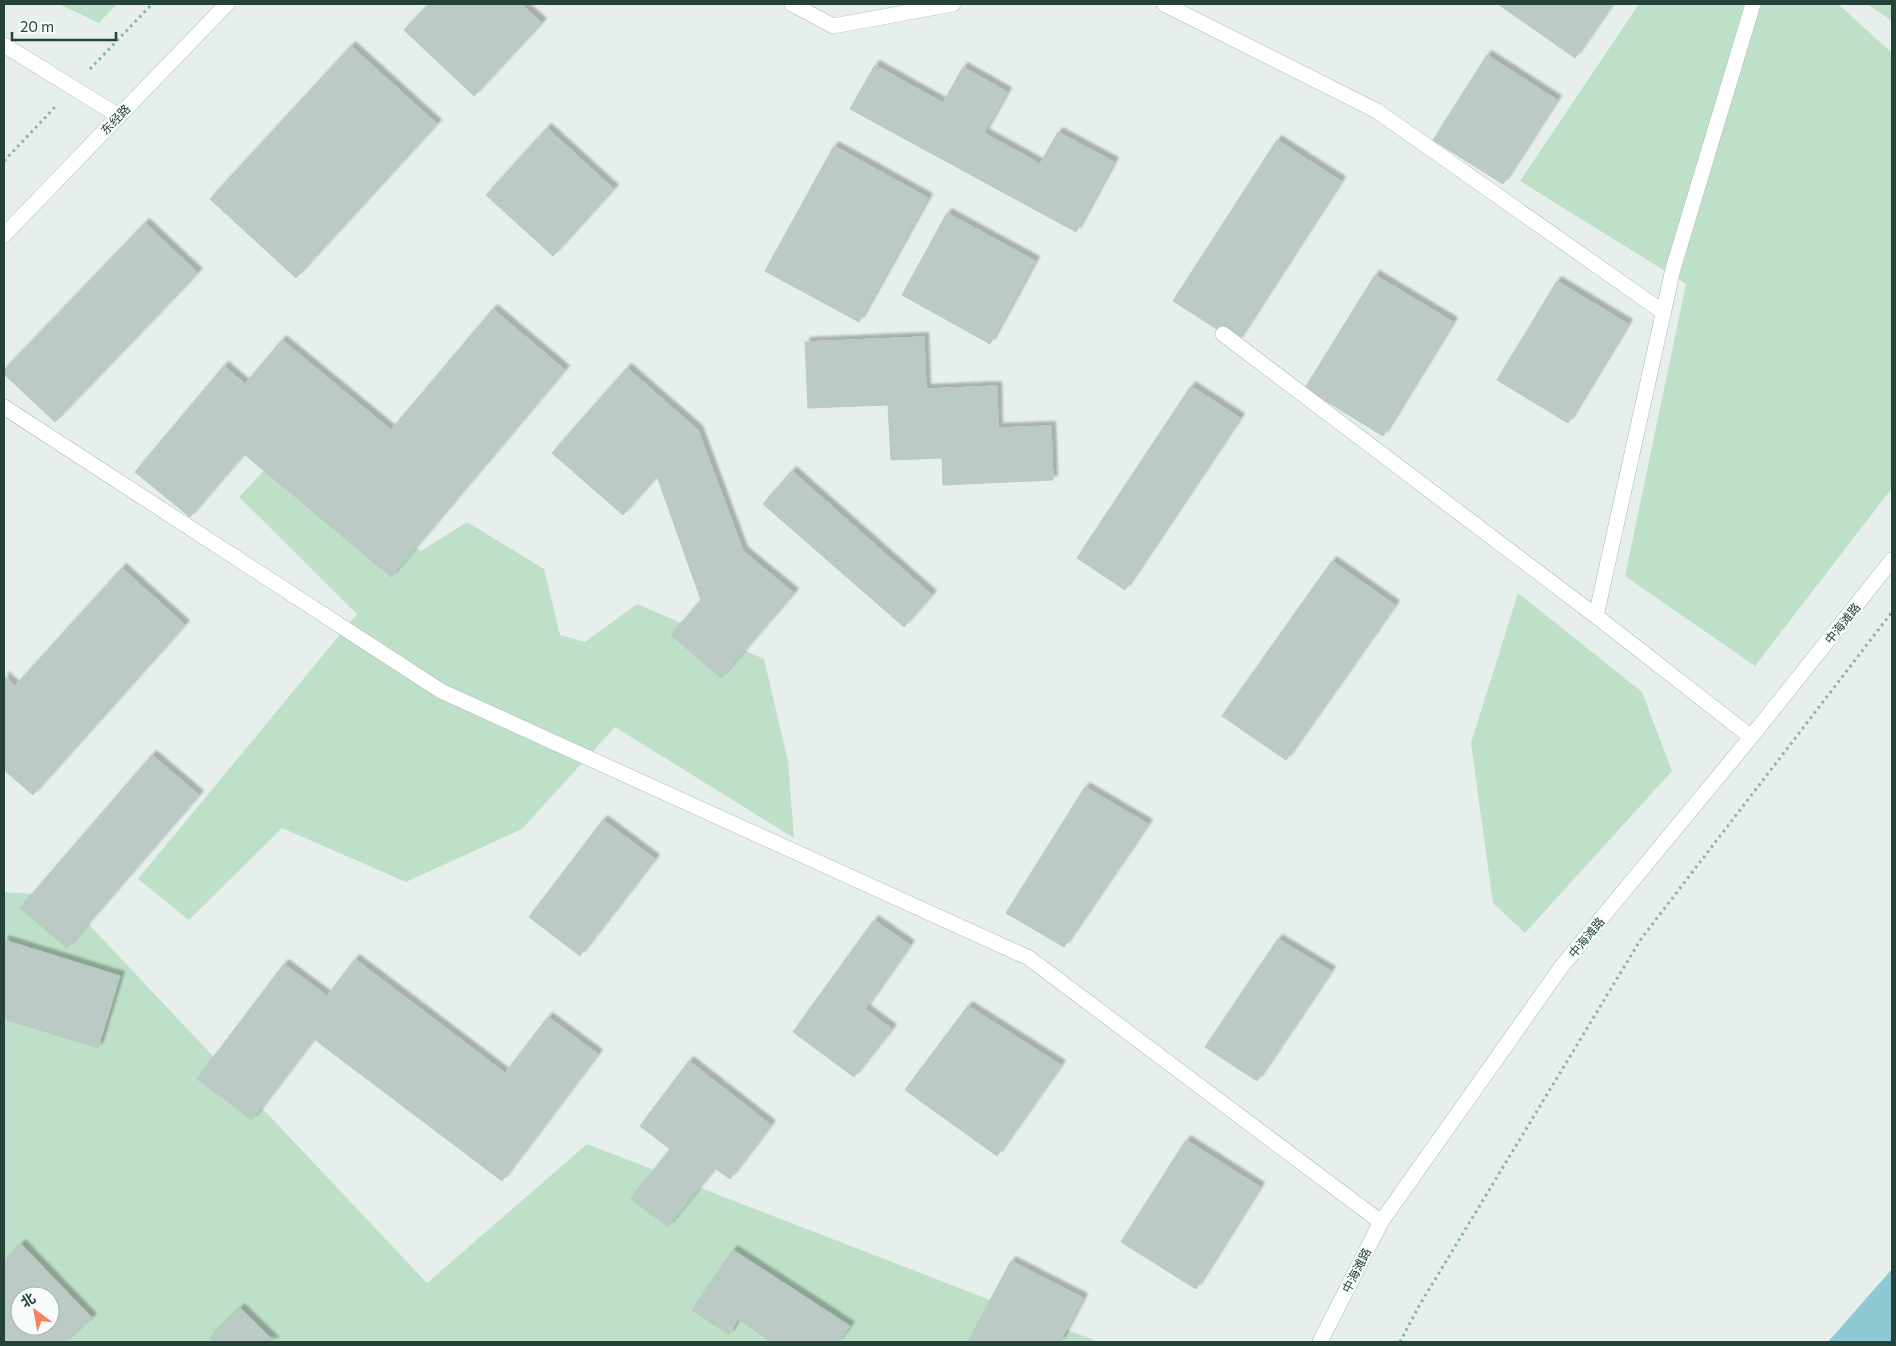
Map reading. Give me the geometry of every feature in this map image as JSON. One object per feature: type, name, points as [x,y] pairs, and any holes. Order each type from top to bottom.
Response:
[{"type":"street","name":"东经路","points":[[4,235],[227,4]]},
{"type":"street","points":[[792,4],[832,26],[953,4]]},
{"type":"street","points":[[1164,4],[1376,111],[1663,312]]},
{"type":"street","points":[[1596,616],[1676,260],[1753,4]]},
{"type":"street","points":[[4,45],[119,116]]},
{"type":"street","points":[[1224,334],[1751,736]]},
{"type":"street","points":[[4,407],[441,691],[1029,958],[1381,1222]]},
{"type":"street","name":"中海滩路","points":[[1320,1342],[1381,1222],[1562,966],[1751,736],[1892,560]]},
{"type":"path","points":[[1400,1342],[1419,1306],[1641,939],[1892,612]]},
{"type":"green space","points":[[59,4],[117,4],[99,23]]},
{"type":"green space","points":[[1639,4],[1838,4],[1892,53],[1892,488],[1755,666],[1625,576],[1686,284],[1520,181]]},
{"type":"green space","points":[[1867,4],[1892,4],[1892,21]]},
{"type":"green space","points":[[291,442],[421,551],[467,522],[544,569],[560,635],[585,642],[637,604],[764,659],[788,761],[794,838],[615,727],[522,829],[406,882],[282,828],[189,920],[138,879],[357,614],[239,497]]},
{"type":"green space","points":[[1518,593],[1642,692],[1672,771],[1525,933],[1493,903],[1471,743]]},
{"type":"green space","points":[[4,892],[62,896],[427,1283],[587,1144],[1099,1342],[4,1342]]},
{"type":"water","points":[[1892,1269],[1892,1342],[1828,1342]]},
{"type":"building","points":[[429,4],[521,4],[542,23],[474,96],[404,30]]},
{"type":"building","points":[[1498,4],[1612,4],[1575,58]]},
{"type":"building","points":[[351,46],[437,124],[296,278],[210,199]]},
{"type":"building","points":[[1487,55],[1557,100],[1503,184],[1433,140]]},
{"type":"building","points":[[875,65],[943,103],[963,67],[1007,92],[984,133],[1040,164],[1058,132],[1114,162],[1076,232],[850,109]]},
{"type":"building","points":[[547,128],[614,189],[553,256],[486,195]]},
{"type":"building","points":[[1277,140],[1341,181],[1237,342],[1173,301]]},
{"type":"building","points":[[834,146],[928,198],[859,322],[765,271]]},
{"type":"building","points":[[947,213],[1035,261],[990,344],[902,295]]},
{"type":"building","points":[[145,223],[198,273],[55,422],[4,374],[4,370]]},
{"type":"building","points":[[1375,275],[1453,322],[1383,436],[1305,388]]},
{"type":"building","points":[[1557,281],[1628,324],[1568,423],[1497,380]]},
{"type":"building","points":[[493,309],[565,370],[391,577],[244,454],[190,517],[135,472],[224,366],[245,384],[282,340],[391,430]]},
{"type":"building","points":[[924,337],[926,389],[997,386],[998,428],[1051,426],[1053,480],[943,485],[942,458],[891,460],[888,405],[808,408],[805,342]]},
{"type":"building","points":[[627,368],[698,430],[743,551],[794,593],[721,678],[671,635],[701,600],[657,476],[623,515],[552,453]]},
{"type":"building","points":[[1191,386],[1240,418],[1125,590],[1077,558]]},
{"type":"building","points":[[792,471],[932,595],[904,627],[763,504]]},
{"type":"building","points":[[1332,561],[1395,605],[1286,760],[1222,716]]},
{"type":"building","points":[[122,568],[185,625],[33,795],[4,770],[4,676],[15,686]]},
{"type":"building","points":[[152,755],[199,795],[67,948],[20,908]]},
{"type":"building","points":[[1085,787],[1148,824],[1064,947],[1006,913]]},
{"type":"building","points":[[603,820],[655,859],[580,956],[529,917]]},
{"type":"building","points":[[874,920],[910,945],[865,1009],[892,1029],[854,1077],[793,1032]]},
{"type":"building","points":[[1278,939],[1331,971],[1257,1081],[1205,1047]]},
{"type":"building","points":[[4,940],[120,976],[98,1048],[4,1019]]},
{"type":"building","points":[[355,959],[505,1073],[548,1017],[598,1054],[502,1181],[314,1039],[252,1120],[197,1079],[284,964],[327,996]]},
{"type":"building","points":[[968,1006],[1061,1065],[997,1156],[905,1090]]},
{"type":"building","points":[[689,1061],[771,1125],[730,1179],[715,1168],[668,1227],[631,1199],[670,1149],[640,1126]]},
{"type":"building","points":[[1186,1140],[1260,1187],[1196,1289],[1121,1242]]},
{"type":"building","points":[[21,1244],[92,1318],[65,1342],[4,1342],[4,1262]]},
{"type":"building","points":[[733,1250],[850,1326],[838,1342],[771,1342],[738,1319],[729,1335],[692,1310]]},
{"type":"building","points":[[1011,1261],[1083,1298],[1060,1342],[968,1342]]},
{"type":"building","points":[[240,1308],[275,1342],[214,1342],[210,1338]]}]
